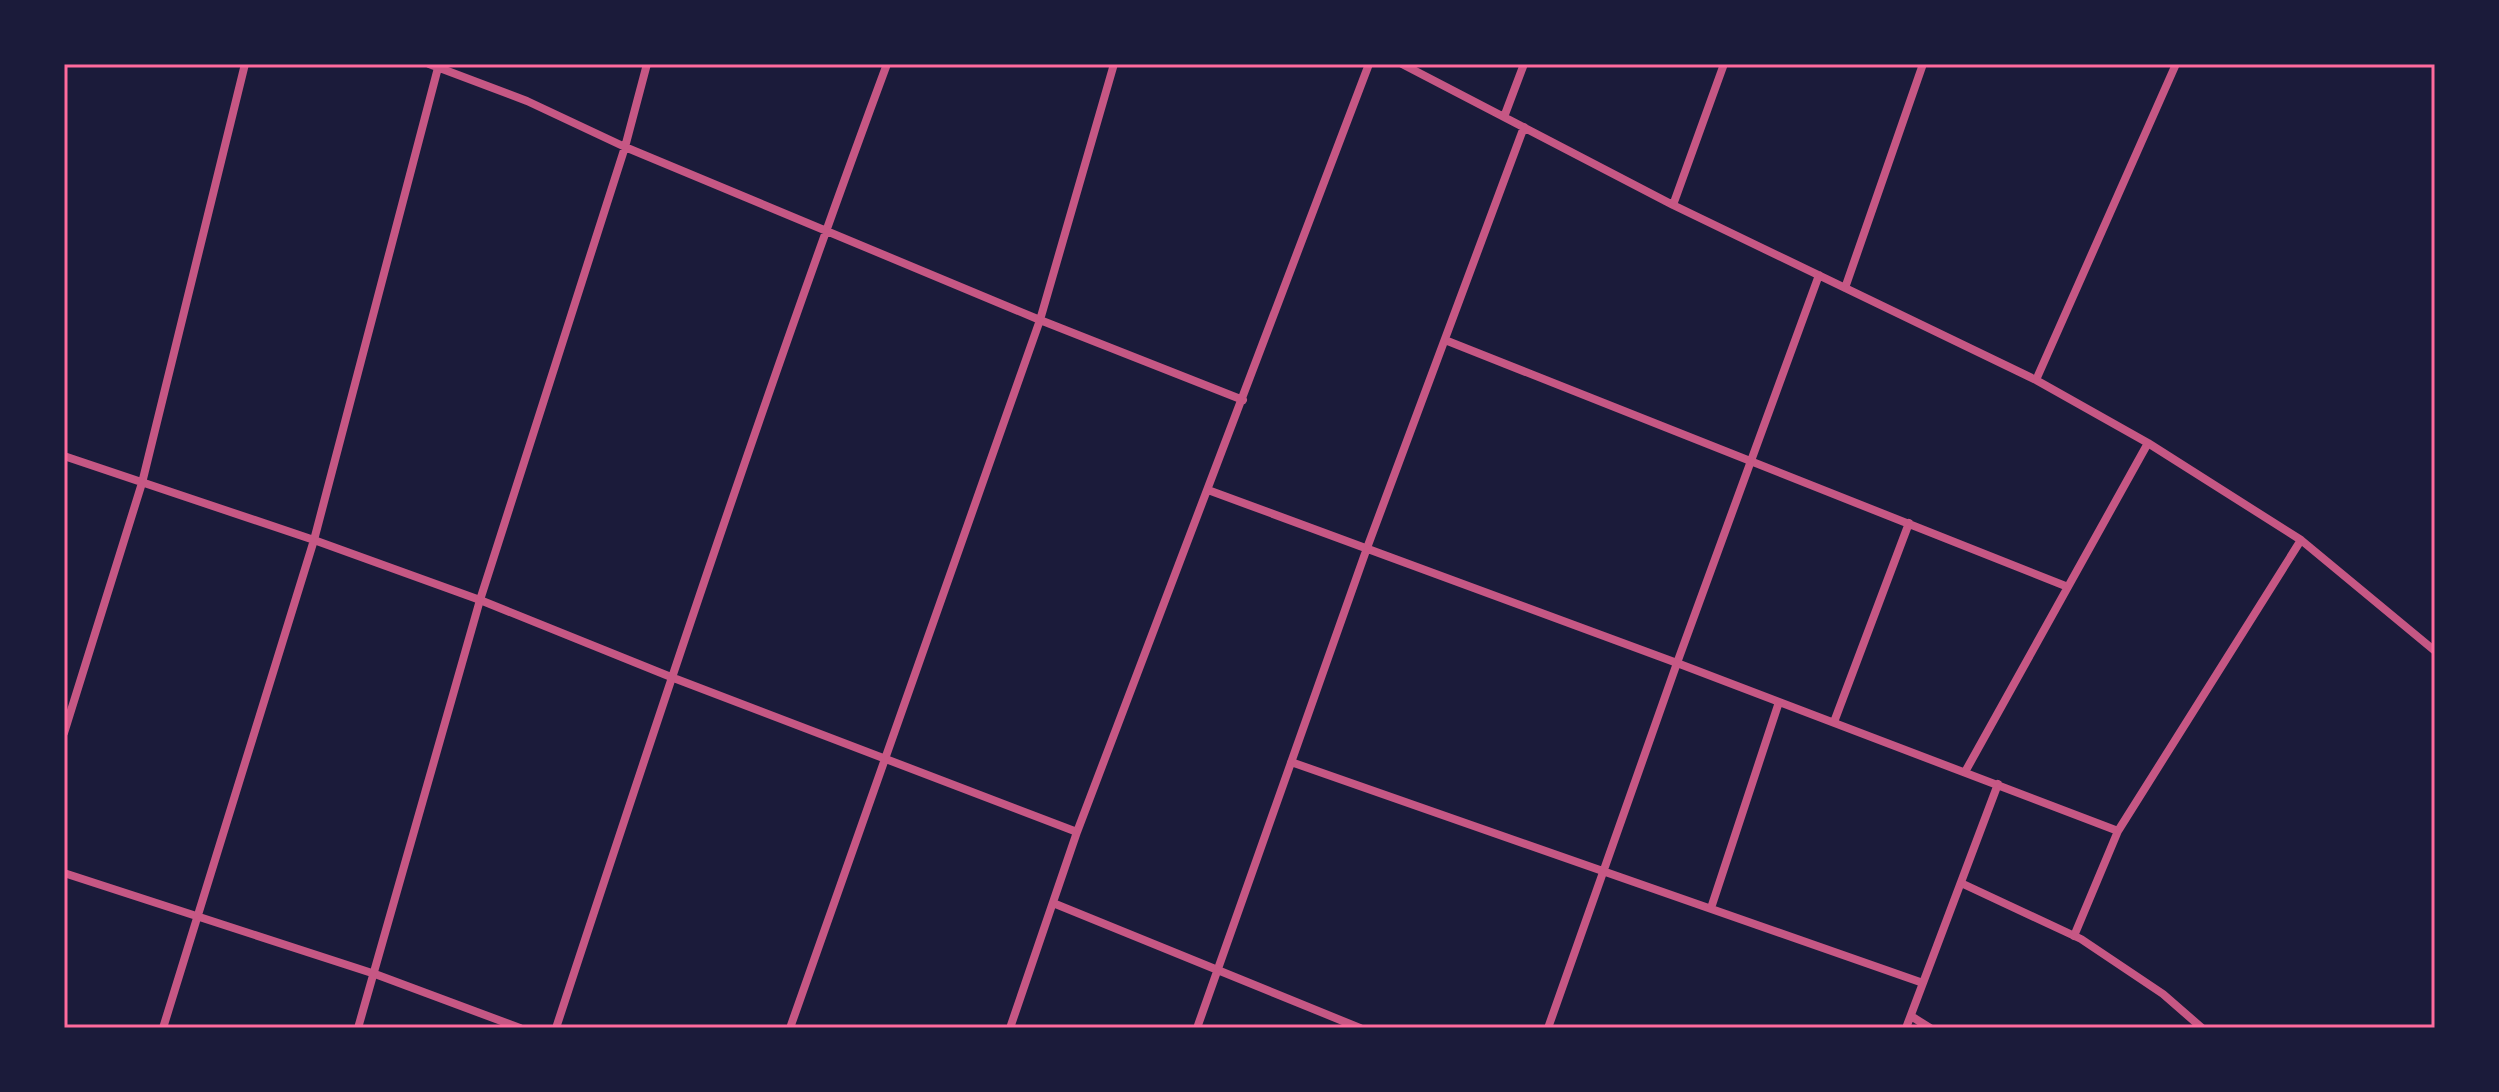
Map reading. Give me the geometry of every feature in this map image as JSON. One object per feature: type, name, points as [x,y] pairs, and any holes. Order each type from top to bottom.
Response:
[{"type":"street","points":[[64,733],[142,483],[245,64]]},
{"type":"street","points":[[358,1028],[480,600],[625,147],[647,64]]},
{"type":"street","points":[[556,1028],[671,677],[826,229],[887,64]]},
{"type":"street","points":[[790,1028],[1040,320],[1114,64]]},
{"type":"street","points":[[1010,1028],[1077,832],[1369,64]]},
{"type":"street","points":[[1402,64],[1673,205],[2036,380],[2148,443],[2301,540],[2435,651]]},
{"type":"street","points":[[1504,117],[1524,64]]},
{"type":"street","points":[[1673,205],[1724,64]]},
{"type":"street","points":[[1845,288],[1923,64]]},
{"type":"street","points":[[2036,380],[2176,64]]},
{"type":"street","points":[[163,1028],[314,540],[436,65],[1040,320],[1243,400]]},
{"type":"street","points":[[1197,1028],[1367,548],[1524,127]]},
{"type":"street","points":[[1548,1028],[1819,275]]},
{"type":"street","points":[[1445,340],[2068,587]]},
{"type":"street","points":[[1965,772],[2148,443]]},
{"type":"street","points":[[64,456],[480,600],[671,677],[1077,832]]},
{"type":"street","points":[[1208,490],[1677,663],[2118,831]]},
{"type":"street","points":[[1834,722],[1909,523]]},
{"type":"street","points":[[2074,936],[2118,831],[2301,540]]},
{"type":"street","points":[[1711,908],[1779,702]]},
{"type":"street","points":[[1291,762],[1923,983]]},
{"type":"street","points":[[1906,1028],[1998,784]]},
{"type":"street","points":[[64,873],[375,974],[520,1028]]},
{"type":"street","points":[[1961,883],[2074,936],[2163,994],[2202,1028]]},
{"type":"street","points":[[1053,903],[1360,1028]]},
{"type":"street","points":[[1911,1016],[1930,1028]]}]
